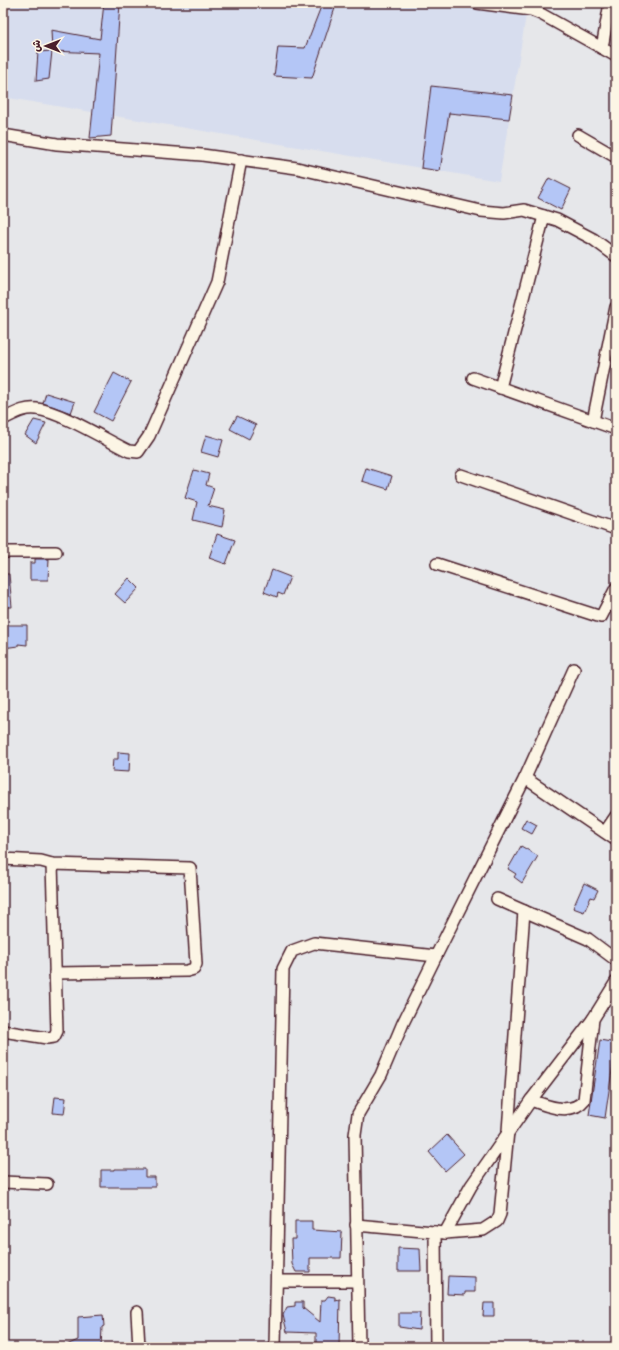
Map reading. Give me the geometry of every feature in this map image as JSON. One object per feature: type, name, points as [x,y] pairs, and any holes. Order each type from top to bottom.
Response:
[{"type":"street","points":[[477,3],[531,10],[541,14],[616,56]]},
{"type":"street","points":[[602,48],[610,3]]},
{"type":"street","points":[[3,135],[57,144],[202,155],[297,168],[481,211],[504,213],[524,210],[557,220],[593,239],[616,256]]},
{"type":"street","points":[[578,135],[616,157]]},
{"type":"street","points":[[3,419],[23,409],[37,408],[56,415],[129,451],[138,452],[149,436],[217,282],[240,160]]},
{"type":"street","points":[[500,388],[544,216]]},
{"type":"street","points":[[593,421],[612,346],[616,307]]},
{"type":"street","points":[[473,378],[616,429]]},
{"type":"street","points":[[461,475],[616,528]]},
{"type":"street","points":[[3,552],[56,552]]},
{"type":"street","points":[[437,564],[601,617],[616,588]]},
{"type":"street","points":[[359,1347],[355,1135],[358,1114],[381,1075],[403,1023],[525,778],[574,669]]},
{"type":"street","points":[[525,778],[616,840]]},
{"type":"street","points":[[605,832],[616,816]]},
{"type":"street","points":[[3,859],[41,860],[52,864],[190,868],[196,964],[194,969],[186,971],[55,973]]},
{"type":"street","points":[[3,1031],[54,1037],[57,1031],[52,864]]},
{"type":"street","points":[[497,900],[588,939],[616,960]]},
{"type":"street","points":[[356,1225],[440,1232],[483,1230],[497,1221],[502,1203],[524,911]]},
{"type":"street","points":[[275,1347],[283,968],[292,951],[314,943],[436,956]]},
{"type":"street","points":[[436,1347],[440,1232],[508,1131],[530,1100],[593,1019],[616,982]]},
{"type":"street","points":[[530,1100],[566,1109],[580,1105],[584,1100],[593,1019]]},
{"type":"street","points":[[3,1182],[47,1184]]},
{"type":"street","points":[[276,1281],[357,1281]]},
{"type":"street","points":[[137,1312],[139,1347]]},
{"type":"shaded area","points":[[3,3],[528,3],[499,181],[3,97]]},
{"type":"building","points":[[104,3],[120,3],[111,136],[90,138],[99,53],[52,51],[51,30],[100,39]]},
{"type":"building","points":[[322,4],[335,8],[312,78],[274,76],[278,47],[305,48]]},
{"type":"building","points":[[52,51],[49,79],[36,81],[38,52]]},
{"type":"building","points":[[431,86],[513,95],[509,119],[449,113],[440,171],[421,168]]},
{"type":"building","points":[[549,178],[571,189],[561,210],[538,198]]},
{"type":"building","points":[[114,373],[131,382],[111,421],[94,412]]},
{"type":"building","points":[[46,393],[75,402],[71,413],[43,403]]},
{"type":"building","points":[[237,416],[256,425],[249,439],[230,429]]},
{"type":"building","points":[[34,420],[46,423],[36,443],[25,435]]},
{"type":"building","points":[[206,435],[223,440],[218,457],[201,452]]},
{"type":"building","points":[[366,468],[392,476],[388,489],[362,481]]},
{"type":"building","points":[[194,470],[209,474],[206,485],[214,488],[208,506],[225,510],[222,527],[193,520],[197,502],[185,498]]},
{"type":"building","points":[[217,534],[235,540],[226,564],[209,558]]},
{"type":"building","points":[[35,559],[49,559],[48,580],[30,580],[30,563],[35,563]]},
{"type":"building","points":[[272,570],[290,577],[283,595],[278,593],[277,597],[264,592]]},
{"type":"building","points":[[3,574],[9,574],[12,607],[3,607]]},
{"type":"building","points":[[129,578],[139,588],[125,603],[115,594]]},
{"type":"building","points":[[3,625],[27,625],[27,645],[18,644],[18,646],[3,648]]},
{"type":"building","points":[[118,752],[130,753],[129,772],[112,771],[113,759],[118,759]]},
{"type":"building","points":[[526,819],[537,825],[532,834],[521,828]]},
{"type":"building","points":[[521,846],[538,856],[522,883],[514,877],[516,874],[508,869]]},
{"type":"building","points":[[584,883],[598,890],[594,898],[591,897],[584,912],[573,908]]},
{"type":"building","points":[[600,1040],[616,1043],[605,1118],[589,1115]]},
{"type":"building","points":[[55,1097],[66,1098],[64,1114],[53,1113]]},
{"type":"building","points":[[447,1135],[464,1154],[445,1171],[429,1152]]},
{"type":"building","points":[[145,1169],[145,1177],[155,1177],[155,1187],[101,1187],[101,1170]]},
{"type":"building","points":[[295,1221],[312,1221],[312,1230],[342,1232],[341,1258],[310,1258],[310,1272],[296,1272],[292,1264],[291,1239],[295,1239]]},
{"type":"building","points":[[398,1248],[420,1249],[421,1271],[398,1271]]},
{"type":"building","points":[[448,1276],[475,1277],[475,1292],[465,1292],[465,1295],[447,1294]]},
{"type":"building","points":[[328,1296],[335,1297],[335,1300],[340,1299],[339,1347],[316,1347],[316,1333],[287,1332],[283,1315],[287,1307],[295,1306],[295,1302],[303,1302],[303,1308],[320,1322],[321,1300],[325,1300]]},
{"type":"building","points":[[484,1303],[494,1303],[494,1316],[483,1316]]},
{"type":"building","points":[[399,1313],[420,1313],[419,1330],[399,1327]]},
{"type":"building","points":[[103,1315],[104,1326],[102,1327],[101,1347],[62,1347],[78,1340],[78,1317]]}]
